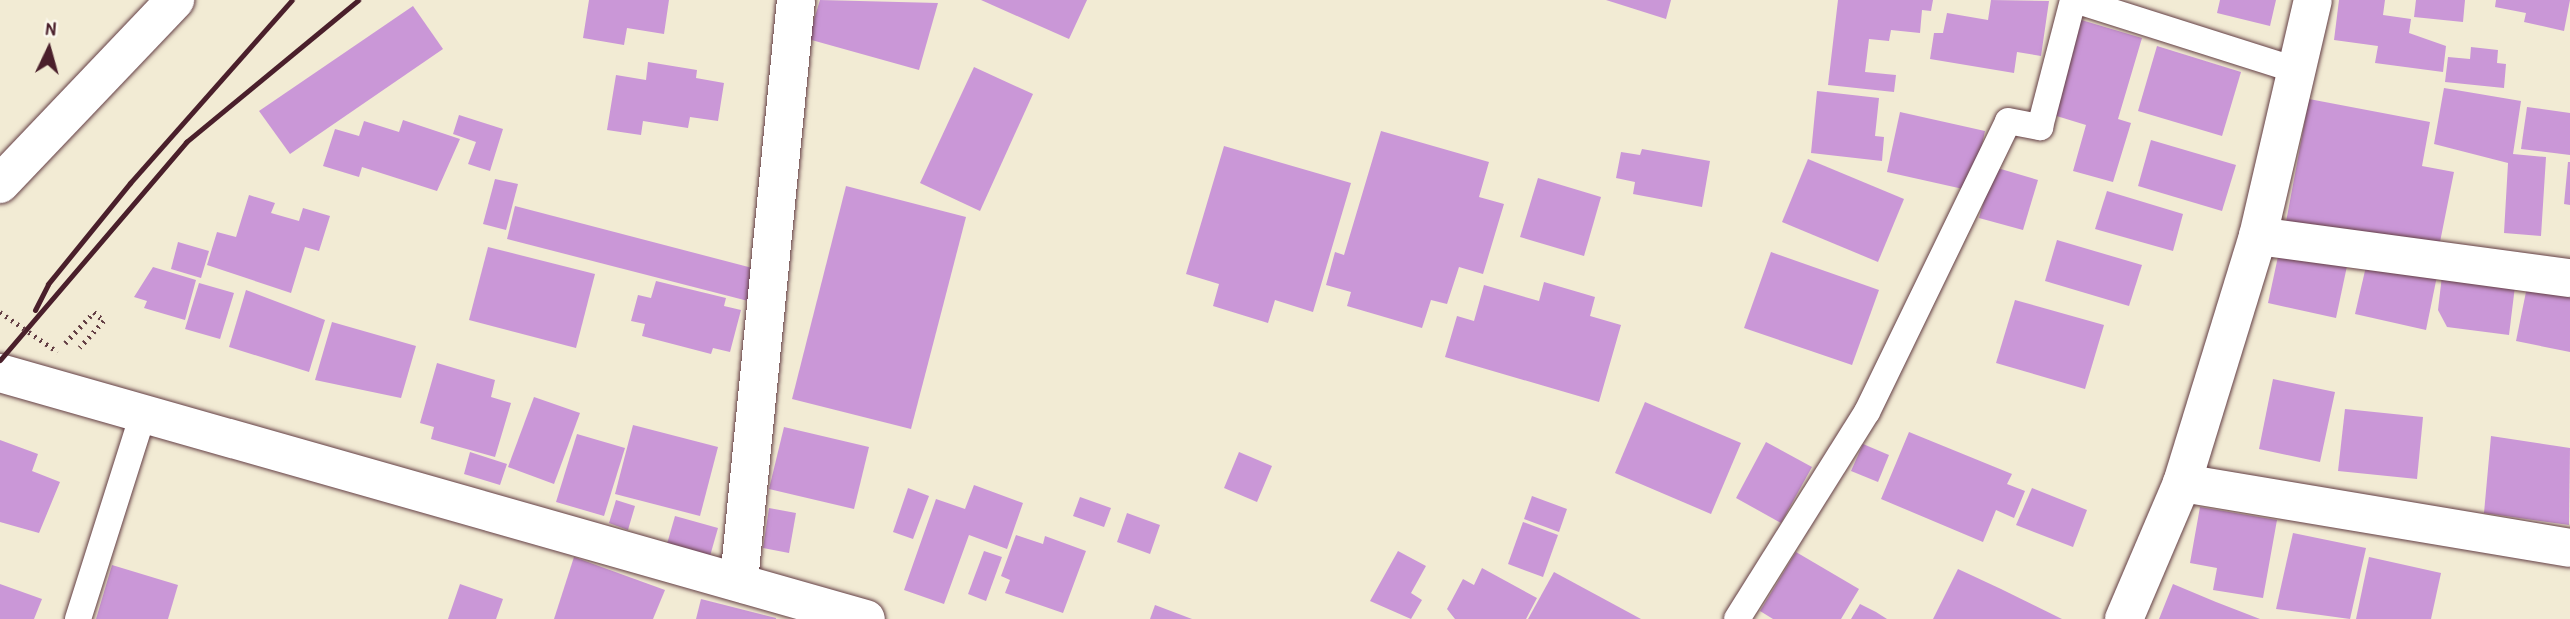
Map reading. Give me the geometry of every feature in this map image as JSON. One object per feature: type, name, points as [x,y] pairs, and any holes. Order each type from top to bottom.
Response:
[{"type":"street","points":[[739,582],[796,0]]},
{"type":"street","points":[[2124,619],[2182,483],[2258,236],[2313,0]]},
{"type":"street","points":[[0,184],[163,3]]},
{"type":"street","points":[[2258,236],[2570,278]]},
{"type":"street","points":[[0,373],[739,582],[793,609],[866,619]]},
{"type":"street","points":[[2182,483],[2570,548]]},
{"type":"lane","points":[[1737,619],[1867,412],[2008,121],[2040,127],[2074,0],[2297,70]]},
{"type":"lane","points":[[78,619],[143,414]]},
{"type":"path","points":[[0,312],[58,352],[94,312],[104,321],[73,355]]},
{"type":"building","points":[[589,0],[669,0],[664,34],[627,28],[624,45],[583,38]]},
{"type":"building","points":[[820,0],[938,3],[919,70],[808,39]]},
{"type":"building","points":[[981,0],[1087,0],[1069,39]]},
{"type":"building","points":[[1606,0],[1671,0],[1666,19]]},
{"type":"building","points":[[1838,0],[1933,0],[1931,11],[1922,10],[1920,33],[1891,30],[1889,41],[1869,39],[1865,72],[1896,75],[1894,92],[1828,85]]},
{"type":"building","points":[[1991,0],[2049,1],[2041,56],[2017,52],[2014,73],[1930,59],[1934,33],[1943,33],[1947,13],[1988,20]]},
{"type":"building","points":[[2220,0],[2276,0],[2270,26],[2217,13]]},
{"type":"building","points":[[2339,0],[2385,0],[2383,15],[2411,19],[2409,33],[2446,46],[2443,72],[2375,63],[2378,46],[2334,40]]},
{"type":"building","points":[[2416,0],[2465,0],[2463,22],[2414,17]]},
{"type":"building","points":[[2496,0],[2570,0],[2564,31],[2524,22],[2526,13],[2495,7]]},
{"type":"building","points":[[413,6],[443,49],[290,154],[259,111]]},
{"type":"building","points":[[2078,19],[2142,38],[2118,119],[2131,123],[2113,182],[2073,171],[2086,125],[2050,114]]},
{"type":"building","points":[[2157,46],[2241,72],[2222,136],[2138,111]]},
{"type":"building","points":[[2471,47],[2498,50],[2497,63],[2506,64],[2504,88],[2445,82],[2448,57],[2470,59]]},
{"type":"building","points":[[648,62],[697,70],[696,78],[724,83],[718,121],[690,117],[688,128],[643,121],[641,135],[607,130],[616,75],[646,80]]},
{"type":"building","points":[[974,67],[1033,94],[980,211],[920,183]]},
{"type":"building","points":[[2444,88],[2521,101],[2513,154],[2546,157],[2541,236],[2504,233],[2508,163],[2434,144]]},
{"type":"building","points":[[1817,91],[1879,98],[1875,136],[1884,137],[1882,161],[1811,153]]},
{"type":"building","points":[[2309,99],[2430,122],[2422,166],[2454,172],[2438,252],[2286,222]]},
{"type":"building","points":[[2527,107],[2570,113],[2570,155],[2521,149]]},
{"type":"building","points":[[1900,112],[1985,131],[1972,191],[1887,172]]},
{"type":"building","points":[[459,115],[503,129],[490,171],[468,164],[476,142],[453,134]]},
{"type":"building","points":[[403,120],[460,139],[437,191],[362,167],[359,177],[323,166],[335,129],[359,136],[364,121],[399,132]]},
{"type":"building","points":[[1381,131],[1489,162],[1479,197],[1504,204],[1483,274],[1459,267],[1447,304],[1431,300],[1422,328],[1347,306],[1351,292],[1326,285],[1335,252],[1344,255]]},
{"type":"building","points":[[2151,140],[2236,165],[2222,211],[2138,186]]},
{"type":"building","points":[[1224,146],[1351,183],[1313,312],[1275,300],[1268,323],[1213,306],[1219,284],[1186,274]]},
{"type":"building","points":[[1642,149],[1710,161],[1702,207],[1633,194],[1635,182],[1616,178],[1621,152],[1640,155]]},
{"type":"building","points":[[1808,159],[1904,199],[1878,262],[1782,222]]},
{"type":"building","points":[[2570,162],[2570,205],[2564,204]]},
{"type":"building","points":[[1994,167],[2038,180],[2023,230],[1979,218]]},
{"type":"building","points":[[1538,178],[1601,197],[1584,256],[1520,237]]},
{"type":"building","points":[[495,179],[518,184],[506,230],[483,224]]},
{"type":"building","points":[[846,186],[966,217],[911,429],[792,399]]},
{"type":"building","points":[[2107,191],[2183,214],[2173,251],[2095,229]]},
{"type":"building","points":[[249,195],[275,203],[271,213],[299,221],[303,208],[330,216],[319,251],[305,247],[291,293],[207,265],[217,232],[236,237]]},
{"type":"building","points":[[515,206],[760,270],[752,302],[507,239]]},
{"type":"building","points":[[2057,240],[2142,265],[2129,306],[2045,281]]},
{"type":"building","points":[[178,242],[209,251],[201,278],[171,269]]},
{"type":"building","points":[[488,247],[595,274],[576,348],[469,320]]},
{"type":"building","points":[[1771,252],[1879,290],[1852,365],[1744,328]]},
{"type":"building","points":[[2279,252],[2347,266],[2336,318],[2268,303]]},
{"type":"building","points":[[2367,262],[2437,276],[2426,330],[2355,314]]},
{"type":"building","points":[[153,267],[196,280],[185,320],[144,308],[147,301],[134,297]]},
{"type":"building","points":[[2443,267],[2516,278],[2509,335],[2447,327],[2438,310]]},
{"type":"building","points":[[656,281],[726,298],[724,306],[741,310],[730,352],[713,348],[711,354],[642,336],[645,324],[631,321],[638,295],[651,298]]},
{"type":"building","points":[[1544,282],[1595,297],[1590,316],[1621,325],[1599,402],[1445,357],[1457,316],[1474,321],[1484,285],[1539,301]]},
{"type":"building","points":[[2528,282],[2570,290],[2570,352],[2516,341]]},
{"type":"building","points":[[199,283],[234,293],[220,339],[185,329]]},
{"type":"building","points":[[246,290],[325,320],[309,372],[229,347]]},
{"type":"building","points":[[2015,300],[2104,325],[2085,389],[1996,363]]},
{"type":"building","points":[[332,322],[416,346],[401,398],[315,380]]},
{"type":"building","points":[[437,363],[495,380],[491,397],[511,403],[495,457],[431,439],[434,427],[420,423]]},
{"type":"building","points":[[2273,379],[2335,392],[2320,462],[2259,449]]},
{"type":"building","points":[[534,397],[580,413],[554,484],[508,467]]},
{"type":"building","points":[[1645,402],[1741,443],[1711,514],[1615,473]]},
{"type":"building","points":[[2345,409],[2423,417],[2417,479],[2338,471]]},
{"type":"building","points":[[633,425],[718,447],[700,516],[615,494]]},
{"type":"building","points":[[784,427],[869,447],[854,509],[769,489]]},
{"type":"building","points":[[1909,432],[2012,474],[2007,484],[2025,491],[2014,518],[1996,510],[1983,542],[1881,499]]},
{"type":"building","points":[[577,434],[625,448],[604,516],[556,502]]},
{"type":"building","points":[[2491,436],[2570,448],[2569,525],[2484,513]]},
{"type":"building","points":[[0,440],[38,454],[32,471],[60,482],[39,533],[0,522]]},
{"type":"building","points":[[1766,442],[1812,467],[1781,523],[1736,498]]},
{"type":"building","points":[[1863,444],[1889,455],[1878,482],[1851,471]]},
{"type":"building","points":[[470,452],[507,464],[500,485],[464,474]]},
{"type":"building","points":[[1239,452],[1272,466],[1257,502],[1224,488]]},
{"type":"building","points":[[974,485],[1023,503],[1007,549],[969,535],[944,604],[904,590],[936,499],[965,509]]},
{"type":"building","points":[[908,488],[929,496],[913,539],[893,532]]},
{"type":"building","points":[[2032,488],[2087,510],[2073,547],[2016,525]]},
{"type":"building","points":[[1532,496],[1567,509],[1559,532],[1524,519]]},
{"type":"building","points":[[1080,497],[1111,508],[1104,527],[1073,516]]},
{"type":"building","points":[[616,500],[635,506],[628,530],[609,523]]},
{"type":"building","points":[[2200,507],[2277,520],[2263,598],[2213,590],[2217,568],[2190,563]]},
{"type":"building","points":[[769,508],[796,513],[789,553],[763,548]]},
{"type":"building","points":[[1127,513],[1160,525],[1150,554],[1117,542]]},
{"type":"building","points":[[675,516],[718,528],[710,556],[667,544]]},
{"type":"building","points":[[1523,522],[1558,535],[1543,577],[1508,564]]},
{"type":"building","points":[[2293,533],[2366,548],[2350,619],[2276,609]]},
{"type":"building","points":[[1016,535],[1043,544],[1045,536],[1086,551],[1063,613],[1005,593],[1010,580],[1001,576]]},
{"type":"building","points":[[984,551],[1002,557],[986,601],[968,594]]},
{"type":"building","points":[[1398,551],[1426,566],[1411,593],[1422,600],[1411,619],[1370,601]]},
{"type":"building","points":[[1796,552],[1859,589],[1841,619],[1773,619],[1760,611]]},
{"type":"building","points":[[574,557],[665,590],[653,619],[554,619]]},
{"type":"building","points":[[2369,557],[2441,573],[2431,619],[2356,619]]},
{"type":"building","points":[[112,565],[178,585],[168,619],[96,619]]},
{"type":"building","points":[[1482,568],[1537,598],[1526,619],[1455,619],[1447,609],[1463,579],[1474,585]]},
{"type":"building","points":[[1958,569],[2001,589],[2062,619],[1933,619]]},
{"type":"building","points":[[1554,572],[1641,619],[1528,619]]},
{"type":"building","points":[[0,584],[42,599],[34,619],[0,619]]},
{"type":"building","points":[[460,584],[503,599],[496,619],[448,619]]},
{"type":"building","points":[[2173,584],[2216,602],[2260,619],[2159,619]]},
{"type":"building","points":[[701,599],[776,618],[776,619],[696,619]]},
{"type":"building","points":[[1860,604],[1876,612],[1887,619],[1851,619]]},
{"type":"building","points":[[1155,605],[1192,619],[1150,619]]},
{"type":"railway","points":[[35,310],[48,284],[130,183],[292,0]]},
{"type":"railway","points":[[0,360],[186,142],[358,0]]}]
